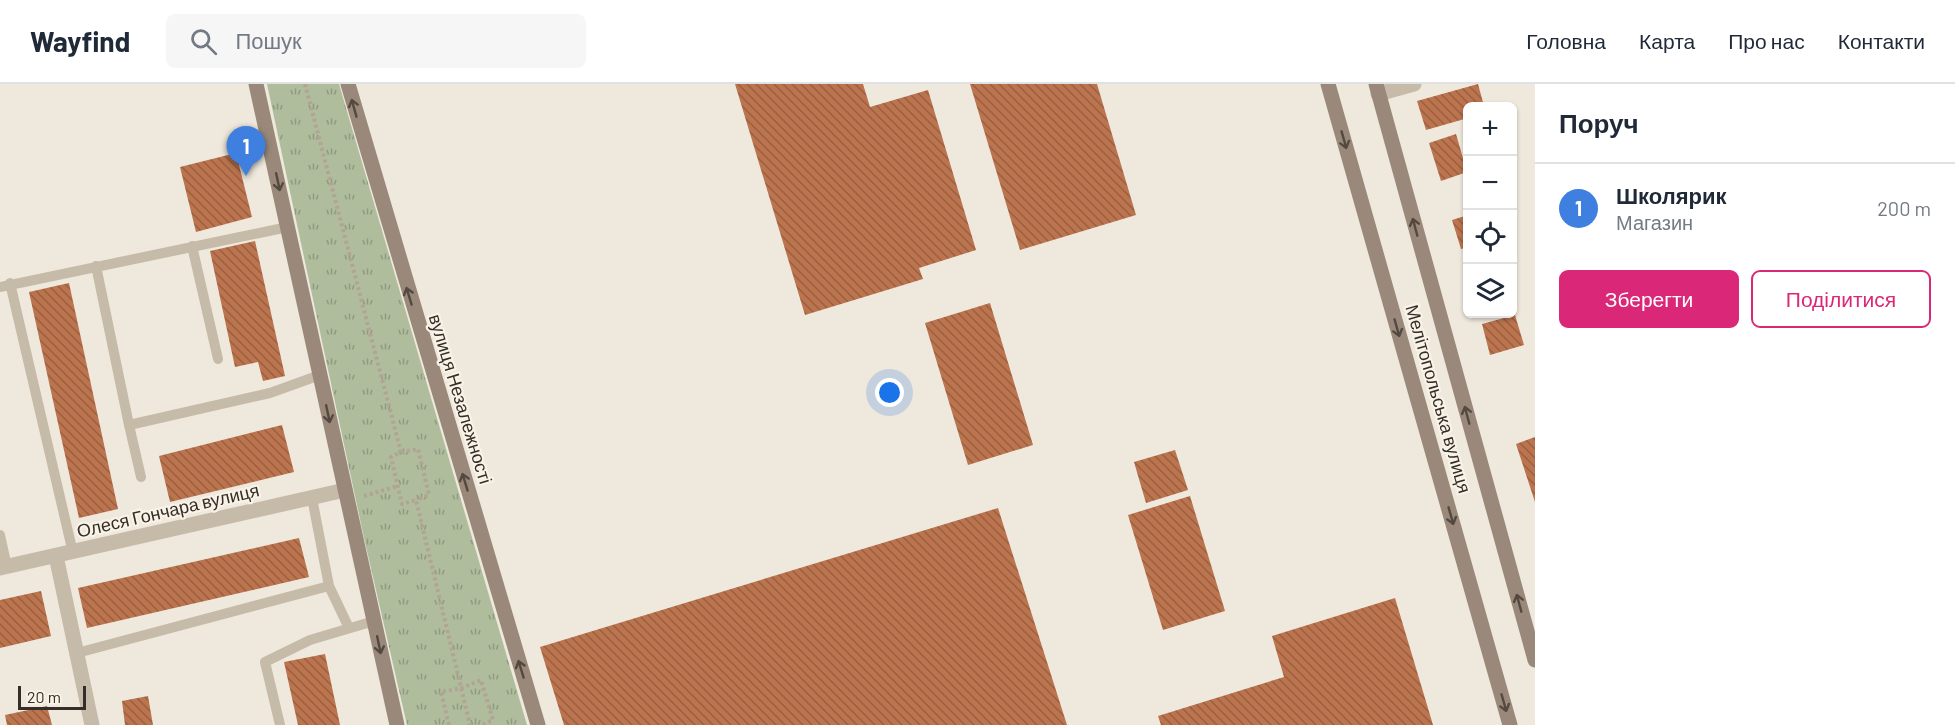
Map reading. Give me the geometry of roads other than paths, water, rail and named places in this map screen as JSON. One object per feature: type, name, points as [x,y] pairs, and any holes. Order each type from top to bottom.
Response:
[{"type":"street","points":[[256,84],[397,725]]},
{"type":"street","name":"вулиця Незалежності","points":[[348,84],[538,725]]},
{"type":"street","name":"Мелітопольська вулиця","points":[[1328,84],[1510,725]]},
{"type":"street","points":[[1377,89],[1414,84]]},
{"type":"street","name":"Мелітопольська вулиця","points":[[1377,89],[1535,660]]},
{"type":"street","name":"Олеся Гончара вулиця","points":[[4,567],[312,498],[346,495]]},
{"type":"street","points":[[56,556],[92,725]]},
{"type":"lane","points":[[73,553],[5,285],[288,227]]},
{"type":"lane","points":[[192,246],[218,359]]},
{"type":"lane","points":[[96,266],[141,477]]},
{"type":"lane","points":[[129,425],[270,393],[320,375]]},
{"type":"lane","points":[[312,498],[329,586],[349,628]]},
{"type":"lane","points":[[0,535],[4,567]]},
{"type":"lane","points":[[77,653],[329,586]]},
{"type":"lane","points":[[280,725],[265,662],[310,640],[374,621]]},
{"type":"place","name":"Школярик","points":[[246,176]]}]
